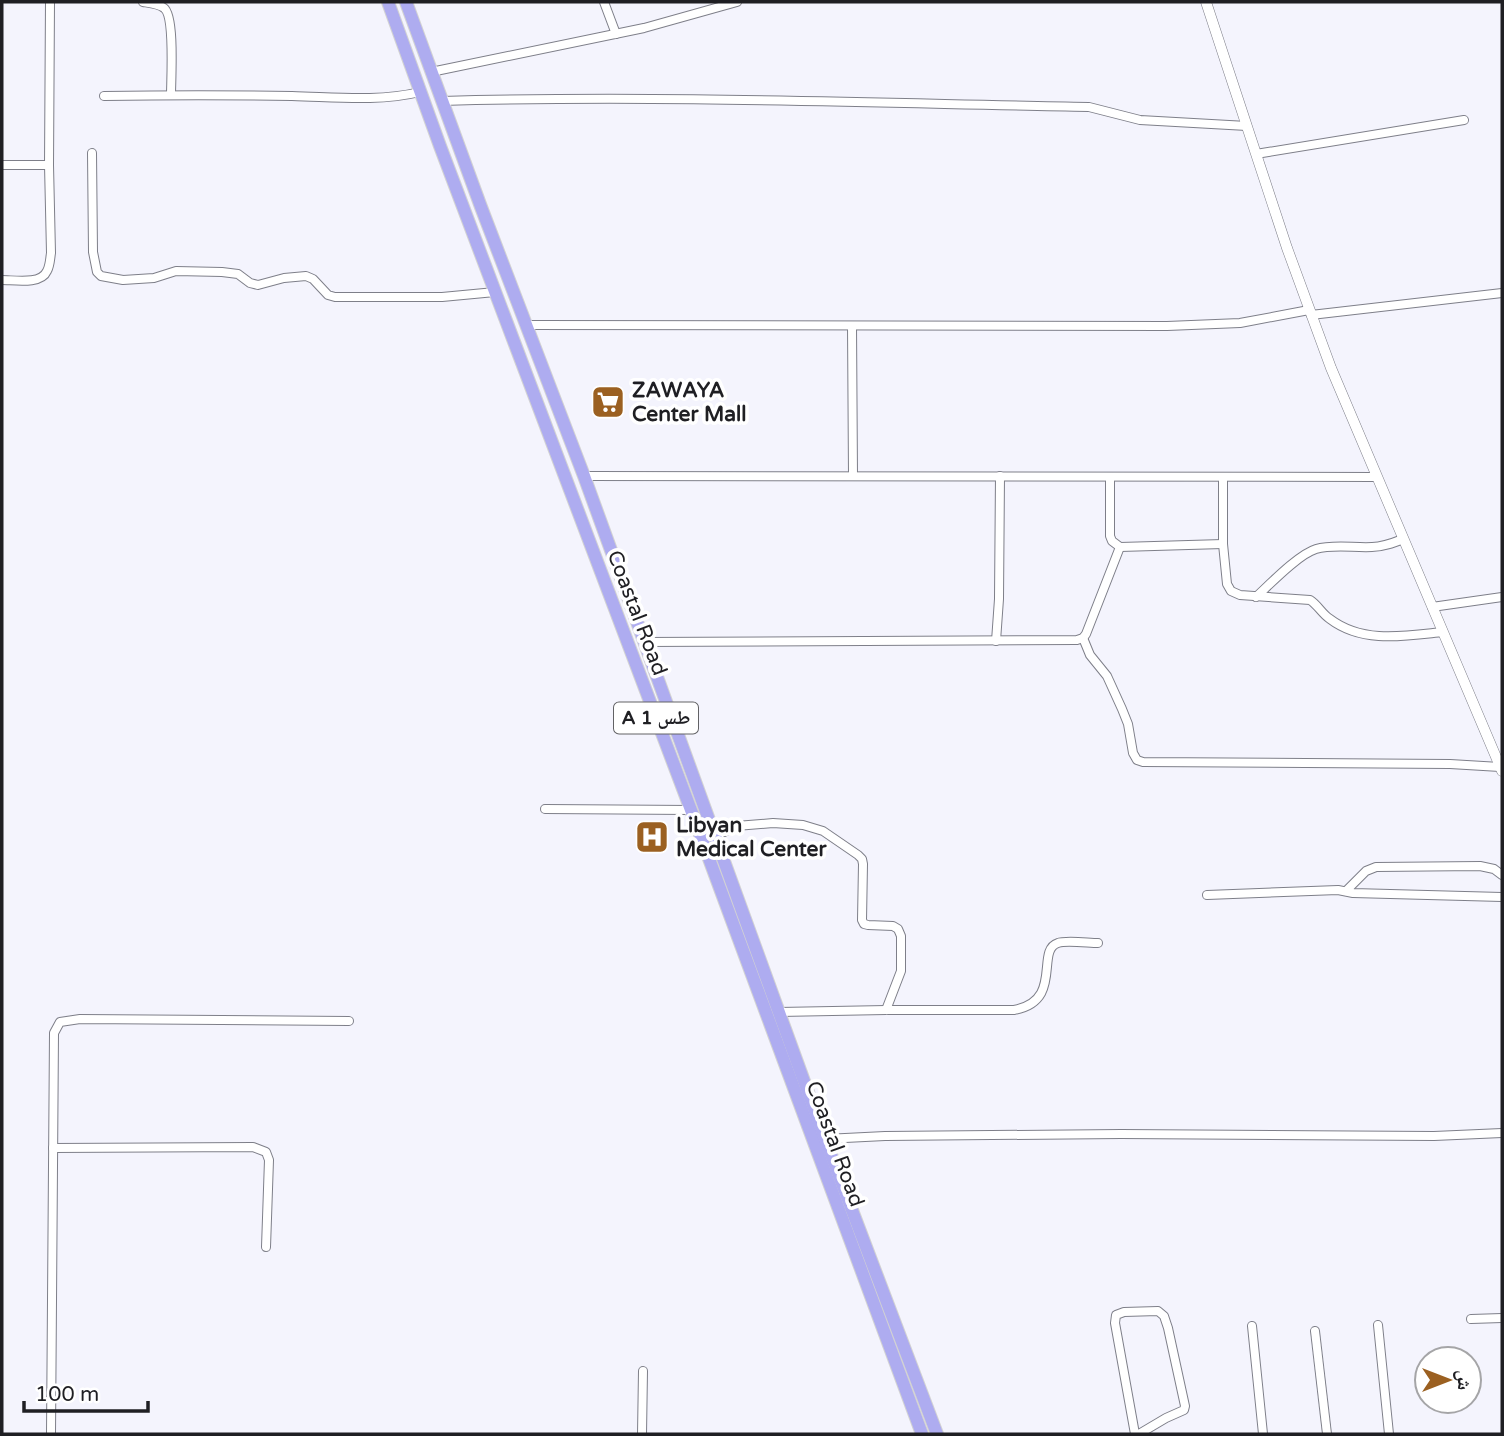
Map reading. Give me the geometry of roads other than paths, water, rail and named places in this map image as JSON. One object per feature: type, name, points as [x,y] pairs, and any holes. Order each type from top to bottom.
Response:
[{"type":"highway","name":"Coastal Road","points":[[388,2],[922,1434]]},
{"type":"highway","name":"Coastal Road","points":[[406,2],[525,325],[584,476],[825,1139],[937,1434]]},
{"type":"street","points":[[2,280],[43,278],[51,253],[50,2]]},
{"type":"street","points":[[143,2],[164,7],[168,13],[171,31],[171,95]]},
{"type":"street","points":[[604,2],[616,34]]},
{"type":"street","points":[[431,72],[616,34],[737,2]]},
{"type":"street","points":[[1083,638],[1090,655],[1107,676],[1122,709],[1128,724],[1133,753],[1137,760],[1143,762],[1450,765],[1501,769],[1331,368],[1206,2]]},
{"type":"street","points":[[104,96],[369,99],[420,92]]},
{"type":"street","points":[[442,101],[752,100],[1089,107],[1140,120],[1247,126]]},
{"type":"street","points":[[1256,153],[1464,120]]},
{"type":"street","points":[[92,153],[93,252],[95,267],[101,276],[123,280],[154,278],[177,271],[222,272],[238,274],[250,283],[258,285],[306,276],[313,279],[328,295],[335,297],[442,297],[495,292]]},
{"type":"street","points":[[2,165],[49,165]]},
{"type":"street","points":[[525,325],[1167,326],[1240,323],[1502,293]]},
{"type":"street","points":[[852,326],[853,476]]},
{"type":"street","points":[[584,476],[1377,477]]},
{"type":"street","points":[[996,641],[1000,476]]},
{"type":"street","points":[[1110,477],[1110,536],[1120,547],[1223,544]]},
{"type":"street","points":[[1223,478],[1223,544],[1227,584],[1231,591],[1256,597],[1310,600],[1317,604],[1329,619],[1350,631],[1373,636],[1395,637],[1443,632]]},
{"type":"street","points":[[1256,597],[1304,555],[1315,549],[1385,546],[1403,539]]},
{"type":"street","points":[[643,642],[1077,640],[1086,634],[1120,547]]},
{"type":"street","points":[[1432,607],[1502,597]]},
{"type":"street","points":[[545,809],[691,810]]},
{"type":"street","points":[[714,837],[736,826],[773,823],[803,825],[823,831],[862,859],[864,924],[893,926],[901,936],[901,971],[886,1010]]},
{"type":"street","points":[[1346,891],[1366,871],[1376,867],[1480,866],[1494,869],[1502,875]]},
{"type":"street","points":[[1207,895],[1338,890],[1353,893],[1502,897]]},
{"type":"street","points":[[779,1012],[1027,1008],[1041,994],[1047,981],[1051,948],[1058,943],[1098,943]]},
{"type":"street","points":[[51,1434],[54,1033],[60,1022],[70,1019],[349,1021]]},
{"type":"street","points":[[825,1139],[885,1136],[1434,1136],[1502,1133]]},
{"type":"street","points":[[53,1148],[253,1147],[266,1152],[266,1247]]},
{"type":"street","points":[[1158,1311],[1164,1316],[1168,1328],[1185,1406],[1184,1410],[1137,1434],[1115,1324],[1116,1315],[1124,1312],[1158,1311]]},
{"type":"street","points":[[1471,1320],[1502,1318]]},
{"type":"street","points":[[1378,1325],[1390,1434]]},
{"type":"street","points":[[1252,1326],[1263,1434]]},
{"type":"street","points":[[1315,1331],[1327,1434]]},
{"type":"street","points":[[642,1434],[643,1371]]},
{"type":"place","name":"ZAWAYA Center Mall","points":[[608,402]]},
{"type":"place","name":"Libyan Medical Center","points":[[652,837]]}]
